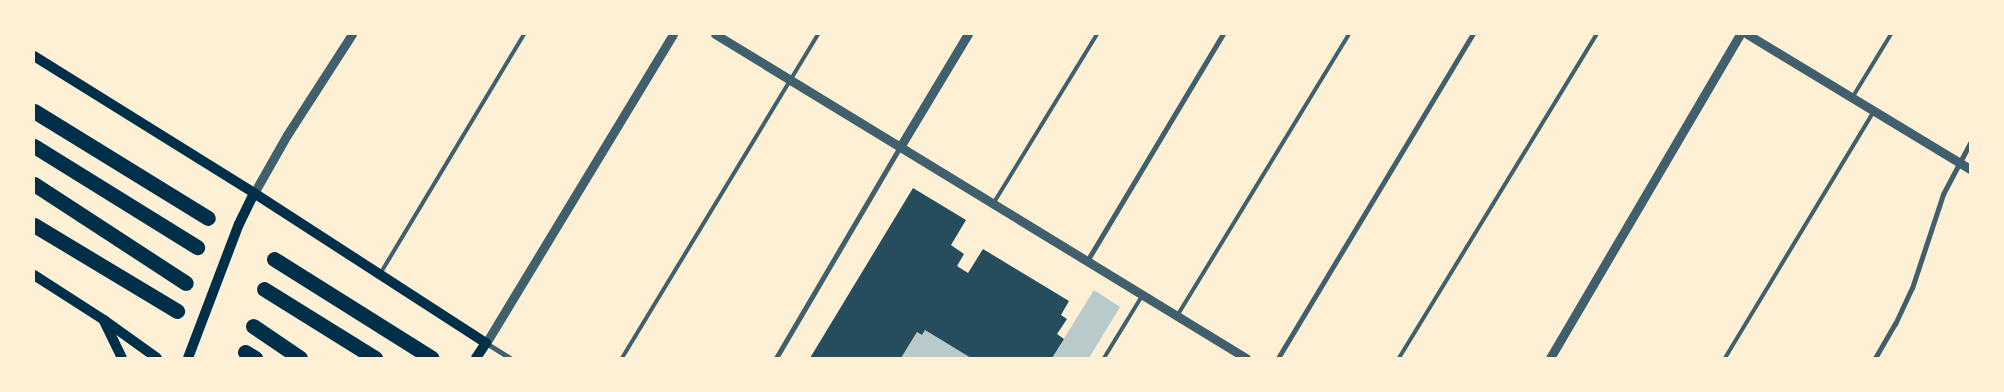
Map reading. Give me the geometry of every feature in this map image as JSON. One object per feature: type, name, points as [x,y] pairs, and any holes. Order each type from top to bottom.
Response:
[{"type":"highway","points":[[34,111],[208,218]]},
{"type":"highway","points":[[34,146],[197,247]]},
{"type":"highway","points":[[34,184],[186,283]]},
{"type":"highway","points":[[34,225],[176,311]]},
{"type":"highway","points":[[274,259],[432,358]]},
{"type":"highway","points":[[264,289],[375,358]]},
{"type":"highway","points":[[253,326],[300,358]]},
{"type":"main road","points":[[34,56],[486,343],[476,358]]},
{"type":"main road","points":[[188,358],[239,224],[254,194]]},
{"type":"main road","points":[[34,276],[104,320],[157,358]]},
{"type":"main road","points":[[104,320],[122,358]]},
{"type":"street","points":[[254,194],[287,135],[352,34]]},
{"type":"street","points":[[510,358],[486,343],[673,34]]},
{"type":"street","points":[[715,34],[1241,357]]},
{"type":"street","points":[[776,358],[968,34]]},
{"type":"street","points":[[1087,261],[1223,34]]},
{"type":"street","points":[[1278,358],[1473,34]]},
{"type":"street","points":[[1550,358],[1740,34]]},
{"type":"street","points":[[1747,34],[1970,169]]},
{"type":"street","points":[[1875,358],[1895,324],[1912,288],[1943,194],[1958,162],[1970,144]]},
{"type":"lane","points":[[380,275],[524,34]]},
{"type":"lane","points":[[622,358],[818,34]]},
{"type":"lane","points":[[993,204],[1097,34]]},
{"type":"lane","points":[[1177,316],[1349,34]]},
{"type":"lane","points":[[1399,358],[1597,34]]},
{"type":"lane","points":[[1852,98],[1891,34]]},
{"type":"lane","points":[[1725,358],[1874,111]]},
{"type":"lane","points":[[1104,358],[1142,295]]},
{"type":"shaded area","points":[[1094,290],[1120,307],[1089,358],[1052,358]]},
{"type":"shaded area","points":[[925,330],[971,358],[901,358],[917,332]]},
{"type":"building","points":[[913,188],[966,220],[951,245],[964,254],[957,266],[968,273],[983,249],[1069,301],[1061,315],[1067,319],[1057,334],[1064,339],[1052,358],[971,358],[925,330],[922,335],[917,332],[901,358],[810,358]]}]
